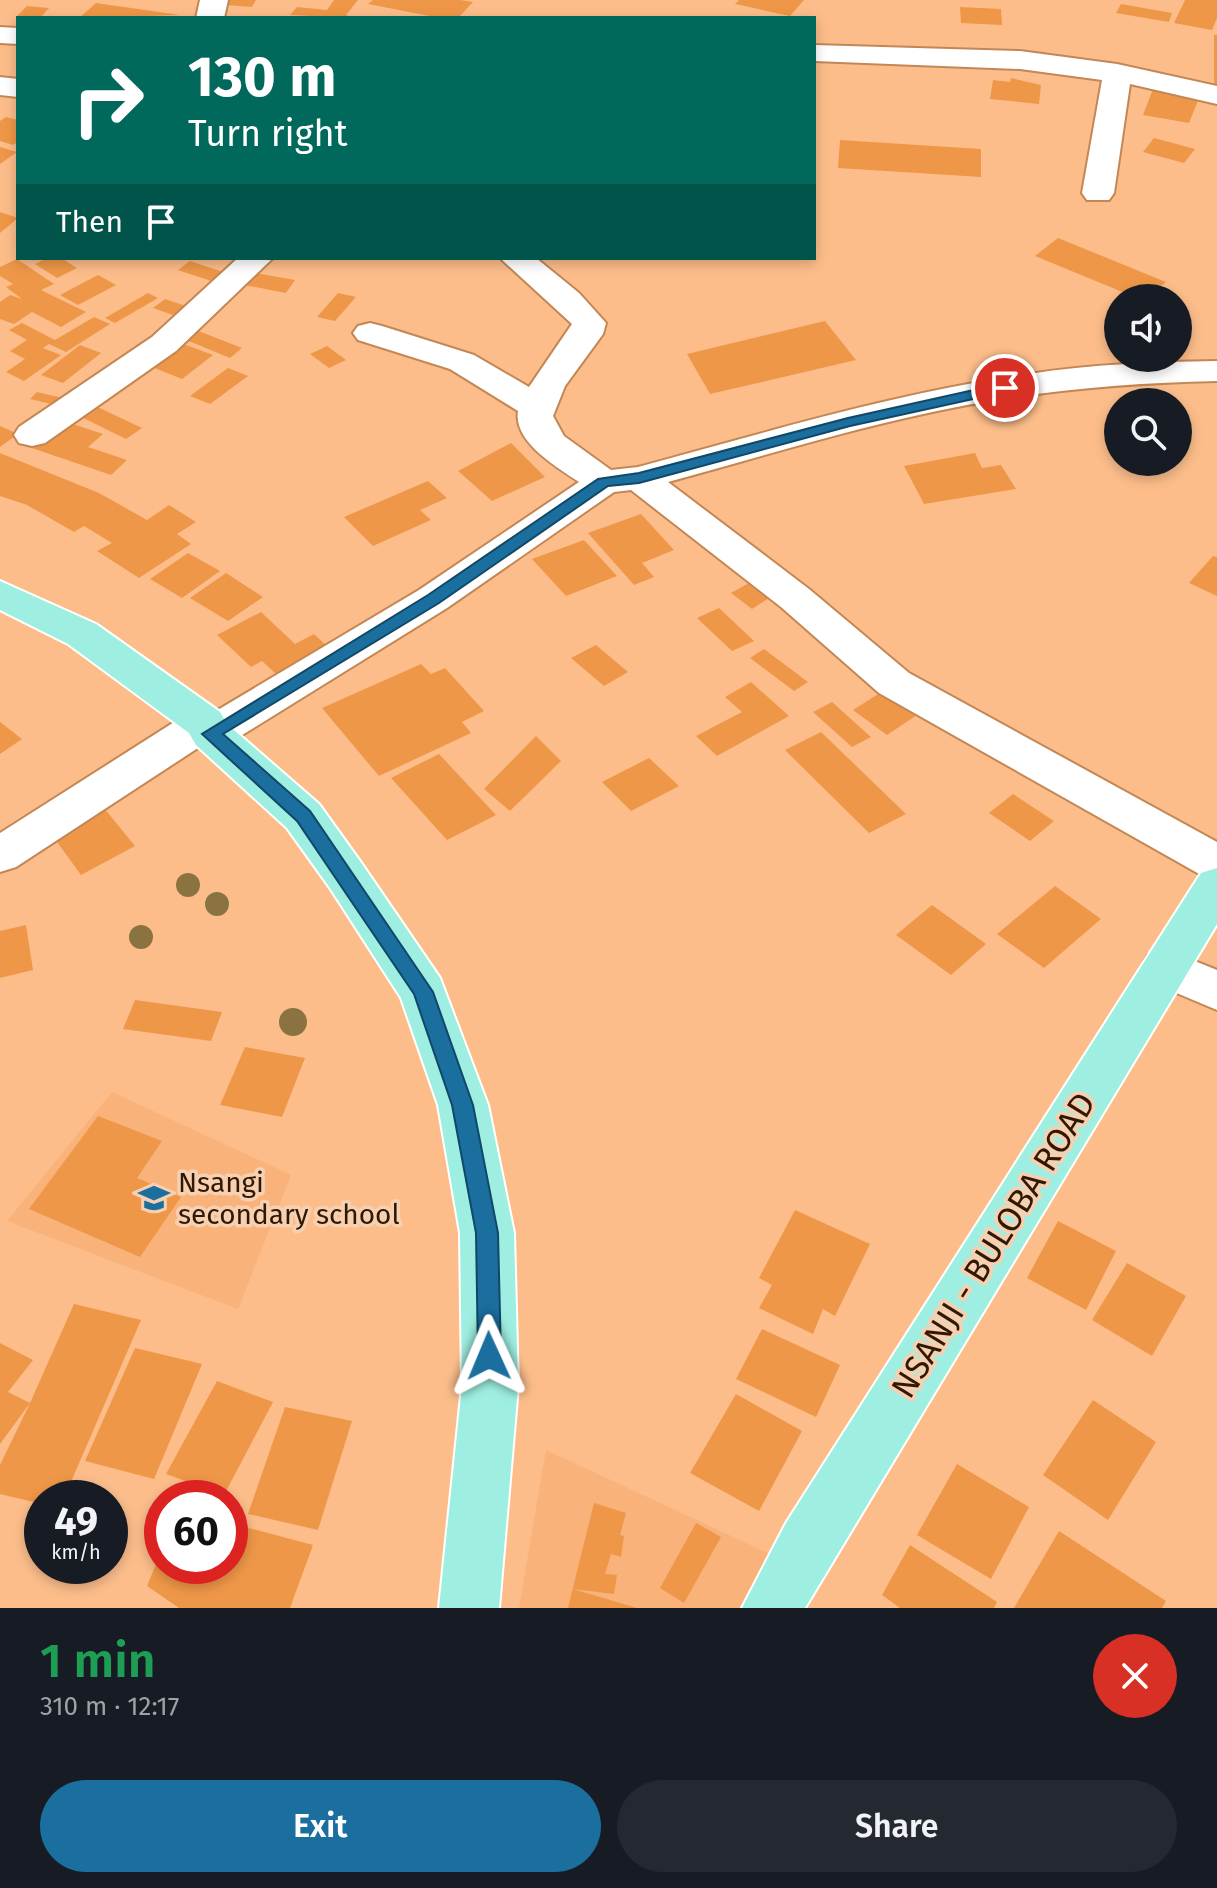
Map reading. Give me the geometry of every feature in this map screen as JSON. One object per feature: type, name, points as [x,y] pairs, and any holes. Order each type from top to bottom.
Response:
[{"type":"main road","points":[[0,594],[82,634],[208,728],[303,816],[423,992],[463,1105],[487,1233],[490,1386],[469,1608]]},
{"type":"main road","name":"NSANJI - BULOBA ROAD","points":[[772,1608],[815,1531],[1217,885]]},
{"type":"street","points":[[816,53],[1020,60],[1117,73],[1217,95]]},
{"type":"street","points":[[1098,193],[1117,73]]},
{"type":"street","points":[[32,435],[164,344],[255,260]]},
{"type":"street","points":[[518,260],[567,300],[589,323],[586,334],[539,393],[534,405],[534,424],[546,441],[622,480],[795,598],[894,683],[1217,863]]},
{"type":"street","points":[[370,333],[462,362],[534,405]]},
{"type":"street","points":[[0,855],[208,728],[433,599],[622,480],[848,422],[1005,388],[1148,372],[1217,371]]},
{"type":"street","points":[[1165,968],[1217,991]]},
{"type":"shaded area","name":"Nsangi secondary school","points":[[112,1092],[291,1175],[238,1309],[7,1221]]},
{"type":"shaded area","points":[[546,1450],[774,1556],[749,1608],[519,1608]]},
{"type":"building","points":[[214,0],[256,0],[252,7],[212,4]]},
{"type":"building","points":[[334,0],[358,0],[346,15],[349,16],[290,15],[297,7],[327,10]]},
{"type":"building","points":[[373,0],[473,2],[460,16],[430,16],[368,4]]},
{"type":"building","points":[[739,0],[804,0],[790,16],[735,4]]},
{"type":"building","points":[[1185,0],[1217,0],[1217,18],[1212,30],[1174,23]]},
{"type":"building","points":[[96,3],[180,15],[146,16],[81,16]]},
{"type":"building","points":[[1121,4],[1172,13],[1169,22],[1116,13]]},
{"type":"building","points":[[27,6],[49,8],[42,16],[17,16]]},
{"type":"building","points":[[960,7],[1001,9],[1002,25],[961,23]]},
{"type":"building","points":[[1214,35],[1217,35],[1217,93],[1214,93]]},
{"type":"building","points":[[1011,78],[1041,85],[1039,104],[990,99],[993,80],[1010,82]]},
{"type":"building","points":[[1153,89],[1199,98],[1189,123],[1143,115]]},
{"type":"building","points":[[6,117],[16,120],[16,143],[0,141],[0,121]]},
{"type":"building","points":[[1154,138],[1195,149],[1184,163],[1143,152]]},
{"type":"building","points":[[840,140],[981,149],[981,177],[838,168]]},
{"type":"building","points":[[0,147],[16,152],[16,153],[0,164]]},
{"type":"building","points":[[0,212],[16,217],[16,220],[0,233]]},
{"type":"building","points":[[1058,238],[1166,282],[1104,284],[1035,256]]},
{"type":"building","points":[[18,260],[54,284],[41,290],[86,312],[61,327],[32,312],[14,324],[0,319],[0,302],[10,295],[22,299],[6,287],[13,284],[0,276],[0,267]]},
{"type":"building","points":[[43,260],[64,260],[77,268],[57,278],[35,264]]},
{"type":"building","points":[[190,261],[223,272],[211,281],[178,270]]},
{"type":"building","points":[[249,272],[295,280],[286,293],[239,284]]},
{"type":"building","points":[[98,275],[116,285],[78,305],[60,295]]},
{"type":"building","points":[[148,293],[158,298],[115,323],[105,318]]},
{"type":"building","points":[[338,293],[356,297],[335,321],[317,317]]},
{"type":"building","points":[[165,299],[186,306],[173,315],[153,308]]},
{"type":"building","points":[[94,317],[110,324],[66,352],[49,344],[43,348],[61,355],[24,381],[6,372],[25,359],[10,351],[27,340],[9,330],[22,323],[55,340]]},
{"type":"building","points":[[825,321],[856,360],[710,394],[687,354]]},
{"type":"building","points":[[191,328],[242,348],[230,358],[179,337]]},
{"type":"building","points":[[173,340],[213,355],[182,379],[142,363]]},
{"type":"building","points":[[80,345],[101,353],[63,383],[41,375]]},
{"type":"building","points":[[327,346],[346,360],[329,368],[310,354]]},
{"type":"building","points":[[228,368],[248,376],[210,404],[190,396]]},
{"type":"building","points":[[37,392],[67,399],[59,406],[30,399]]},
{"type":"building","points":[[87,402],[142,428],[126,439],[73,413]]},
{"type":"building","points":[[58,419],[103,434],[88,447],[127,460],[111,475],[26,446]]},
{"type":"building","points":[[0,426],[18,434],[0,447]]},
{"type":"building","points":[[511,443],[545,477],[492,501],[458,471]]},
{"type":"building","points":[[0,453],[99,493],[147,520],[169,505],[196,522],[177,534],[191,544],[139,578],[97,551],[112,543],[84,526],[74,532],[27,505],[0,496]]},
{"type":"building","points":[[975,453],[982,468],[1001,465],[1016,489],[924,504],[904,466]]},
{"type":"building","points":[[428,481],[447,498],[420,510],[431,520],[373,546],[344,517]]},
{"type":"building","points":[[641,514],[674,550],[642,563],[654,577],[634,585],[588,533]]},
{"type":"building","points":[[584,540],[617,576],[566,596],[532,559]]},
{"type":"building","points":[[188,553],[220,571],[182,598],[150,579]]},
{"type":"building","points":[[1213,556],[1217,557],[1217,596],[1189,583]]},
{"type":"building","points":[[226,573],[263,597],[228,621],[190,598]]},
{"type":"building","points":[[749,583],[769,598],[752,609],[731,593]]},
{"type":"building","points":[[719,608],[754,641],[732,651],[697,618]]},
{"type":"building","points":[[261,612],[295,644],[314,634],[329,648],[287,684],[262,661],[251,667],[217,635]]},
{"type":"building","points":[[596,645],[628,672],[604,686],[571,658]]},
{"type":"building","points":[[764,649],[808,682],[794,691],[750,658]]},
{"type":"building","points":[[421,664],[431,674],[445,668],[484,711],[462,722],[471,733],[379,776],[322,708]]},
{"type":"building","points":[[751,682],[789,716],[717,756],[696,736],[742,712],[725,697]]},
{"type":"building","points":[[883,691],[917,715],[887,735],[853,710]]},
{"type":"building","points":[[832,702],[871,737],[852,747],[813,712]]},
{"type":"building","points":[[0,722],[22,739],[0,754]]},
{"type":"building","points":[[821,732],[906,814],[869,833],[785,750]]},
{"type":"building","points":[[536,736],[561,761],[510,811],[484,789]]},
{"type":"building","points":[[439,754],[496,815],[447,840],[391,778]]},
{"type":"building","points":[[649,758],[679,786],[631,811],[602,782]]},
{"type":"building","points":[[1013,794],[1054,821],[1030,841],[989,813]]},
{"type":"building","points":[[100,803],[135,846],[81,875],[52,835]]},
{"type":"building","points":[[1055,886],[1101,919],[1044,968],[997,934]]},
{"type":"building","points":[[932,905],[986,944],[951,975],[896,935]]},
{"type":"building","points":[[26,925],[33,970],[0,978],[0,931]]},
{"type":"building","points":[[135,1000],[222,1012],[211,1041],[123,1029]]},
{"type":"building","points":[[245,1047],[305,1058],[282,1117],[220,1105]]},
{"type":"building","points":[[98,1116],[162,1141],[137,1178],[181,1197],[140,1257],[29,1209]]},
{"type":"building","points":[[795,1210],[870,1244],[835,1316],[823,1309],[813,1334],[759,1308],[772,1285],[759,1278]]},
{"type":"building","points":[[1058,1221],[1116,1251],[1086,1310],[1027,1278]]},
{"type":"building","points":[[1127,1263],[1186,1296],[1152,1356],[1092,1320]]},
{"type":"building","points":[[74,1304],[141,1320],[72,1480],[24,1480],[24,1500],[0,1494],[0,1465]]},
{"type":"building","points":[[762,1329],[840,1365],[816,1417],[736,1379]]},
{"type":"building","points":[[0,1343],[33,1360],[8,1392],[30,1403],[0,1444]]},
{"type":"building","points":[[135,1348],[202,1364],[154,1479],[85,1461]]},
{"type":"building","points":[[217,1381],[273,1402],[232,1480],[183,1480],[166,1474]]},
{"type":"building","points":[[736,1394],[802,1431],[759,1511],[690,1473]]},
{"type":"building","points":[[1093,1400],[1156,1442],[1108,1520],[1043,1475]]},
{"type":"building","points":[[285,1407],[352,1421],[318,1530],[248,1514]]},
{"type":"building","points":[[957,1464],[1029,1507],[991,1579],[917,1535]]},
{"type":"building","points":[[594,1503],[626,1513],[620,1535],[624,1536],[621,1557],[611,1554],[605,1574],[617,1575],[614,1594],[573,1589],[637,1608],[568,1608]]},
{"type":"building","points":[[696,1523],[721,1537],[684,1603],[660,1588]]},
{"type":"building","points":[[248,1528],[313,1545],[290,1608],[179,1608],[147,1586],[248,1584]]},
{"type":"building","points":[[1059,1531],[1166,1601],[1162,1608],[1014,1608]]},
{"type":"building","points":[[910,1545],[997,1602],[994,1608],[900,1608],[882,1595]]},
{"type":"place","name":"Nsangi secondary school","points":[[154,1198]]},
{"type":"route","points":[[489,1356],[487,1233],[463,1105],[423,992],[303,816],[211,734],[433,599],[604,482],[639,478],[848,422],[1005,388]]}]
